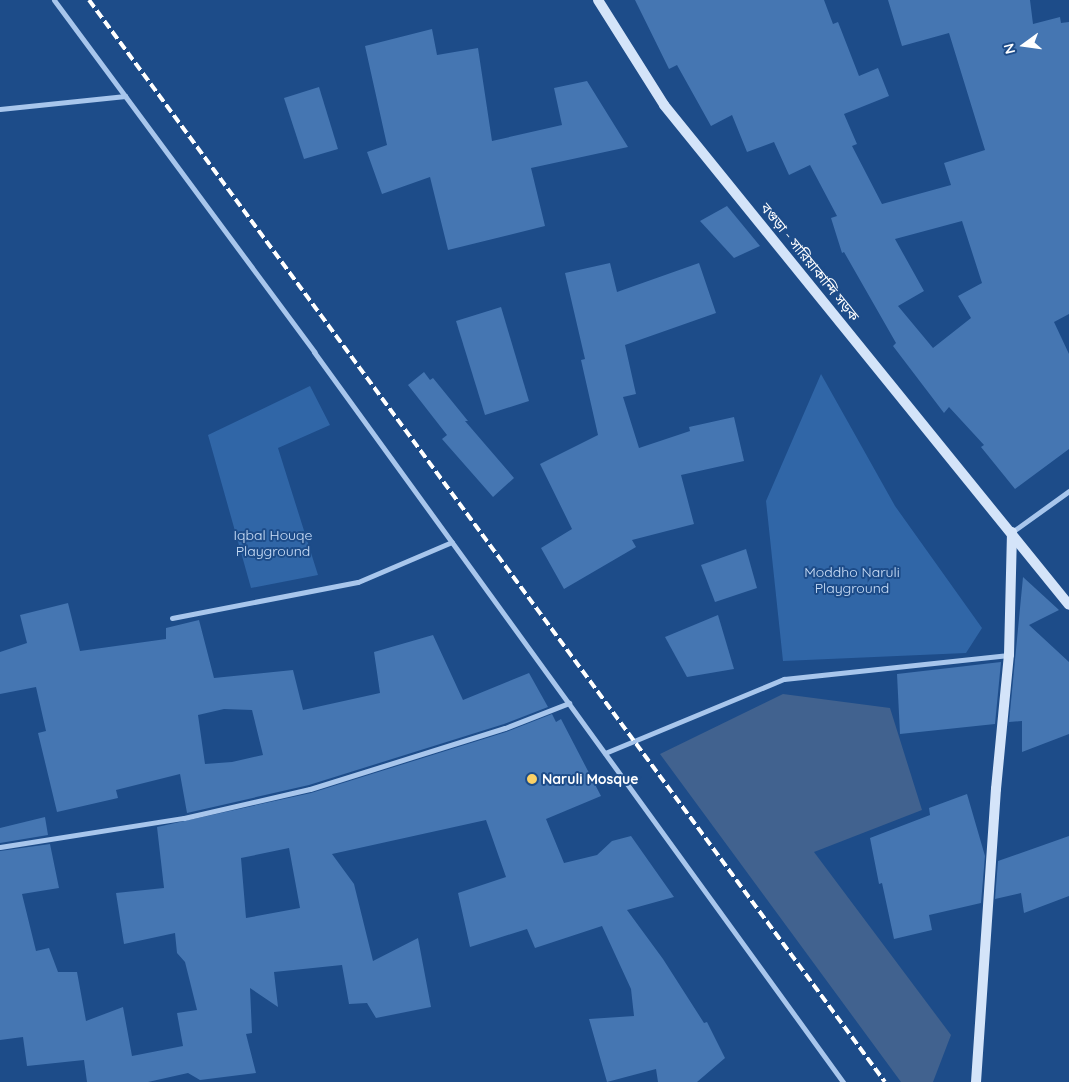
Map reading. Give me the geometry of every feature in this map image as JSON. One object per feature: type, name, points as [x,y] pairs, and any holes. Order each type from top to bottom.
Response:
[{"type":"main road","name":"বগুড়া - সারিয়াকান্দি সড়ক","points":[[598,0],[664,105],[1012,532],[1069,605]]},
{"type":"main road","points":[[976,1082],[996,789],[1009,655],[1012,532]]},
{"type":"street","points":[[54,0],[452,542],[843,1082]]},
{"type":"street","points":[[0,109],[125,96]]},
{"type":"street","points":[[1012,532],[1069,491]]},
{"type":"street","points":[[172,618],[358,582],[452,542]]},
{"type":"street","points":[[605,753],[784,679],[1009,655]]},
{"type":"street","points":[[0,847],[184,818],[310,789],[505,728],[568,703]]},
{"type":"green space","name":"Moddho Naruli Playground","points":[[821,374],[895,506],[982,628],[966,653],[783,661],[766,501]]},
{"type":"green space","name":"Iqbal Houqe Playground","points":[[310,386],[330,425],[278,448],[318,575],[251,588],[208,435]]},
{"type":"shaded area","points":[[783,694],[890,708],[922,810],[814,852],[951,1035],[933,1082],[901,1082],[660,754]]},
{"type":"building","points":[[635,0],[824,0],[833,24],[838,22],[859,76],[878,68],[889,96],[844,114],[857,144],[852,146],[882,204],[951,185],[944,163],[985,150],[949,33],[902,46],[888,0],[1030,0],[1033,24],[1060,17],[1061,23],[1069,22],[1069,314],[1054,322],[1069,354],[1069,449],[1015,489],[981,447],[984,445],[949,407],[944,413],[893,346],[896,343],[844,252],[842,253],[831,218],[837,216],[810,165],[789,175],[774,142],[747,152],[732,115],[711,126],[677,65],[669,69]],"holes":[[[962,221],[982,283],[958,296],[971,318],[933,348],[898,306],[924,291],[895,239]]]},
{"type":"building","points":[[432,29],[437,55],[478,48],[492,141],[562,125],[554,88],[587,81],[628,147],[531,168],[545,226],[448,250],[430,177],[382,194],[367,152],[387,145],[365,46]]},
{"type":"building","points":[[319,87],[338,149],[304,159],[284,98]]},
{"type":"building","points":[[727,206],[760,246],[734,258],[700,221]]},
{"type":"building","points":[[610,263],[617,292],[699,263],[716,313],[625,345],[636,394],[623,397],[639,448],[690,431],[689,427],[734,417],[744,461],[681,475],[694,524],[632,540],[636,547],[564,589],[541,548],[572,529],[540,464],[598,435],[581,360],[585,359],[565,273]]},
{"type":"building","points":[[501,307],[529,401],[485,415],[456,321]]},
{"type":"building","points":[[424,372],[430,380],[433,378],[468,421],[465,421],[514,478],[493,497],[442,439],[447,435],[408,385]]},
{"type":"building","points":[[746,549],[757,588],[715,602],[701,565]]},
{"type":"building","points":[[1023,577],[1059,610],[1029,625],[1069,662],[1069,734],[1022,752],[1022,721],[1009,722]]},
{"type":"building","points":[[68,603],[80,651],[166,639],[166,628],[199,620],[214,678],[293,670],[303,710],[380,693],[374,652],[433,635],[463,700],[529,673],[548,707],[504,724],[309,785],[187,813],[180,774],[116,790],[118,798],[57,812],[38,733],[46,731],[36,687],[0,694],[0,652],[27,643],[20,615]],"holes":[[[224,709],[252,710],[263,755],[232,762],[205,764],[198,715]]]},
{"type":"building","points":[[718,615],[734,669],[687,677],[665,637]]},
{"type":"building","points":[[1001,662],[995,724],[900,734],[897,674]]},
{"type":"building","points":[[552,714],[556,722],[561,719],[601,796],[546,819],[564,863],[597,855],[612,841],[631,836],[674,897],[627,910],[663,959],[704,1023],[707,1022],[725,1058],[697,1082],[658,1082],[656,1069],[607,1082],[589,1019],[634,1016],[631,989],[602,926],[535,948],[527,929],[470,947],[458,893],[506,877],[486,820],[332,854],[354,884],[373,961],[418,938],[431,1007],[376,1018],[367,1003],[349,1004],[342,965],[274,972],[278,1007],[250,988],[252,1033],[246,1034],[256,1073],[200,1080],[188,1073],[148,1082],[87,1082],[84,1060],[27,1066],[23,1037],[0,1040],[0,851],[50,844],[59,888],[22,894],[36,951],[49,948],[58,972],[77,972],[86,1021],[123,1007],[132,1056],[183,1046],[177,1013],[197,1010],[185,962],[177,953],[175,933],[124,944],[116,893],[164,888],[157,827],[311,793],[506,732]],"holes":[[[289,848],[300,908],[246,918],[241,858]]]},
{"type":"building","points":[[967,794],[985,856],[981,903],[929,915],[932,930],[894,939],[882,883],[879,884],[870,838],[930,815],[929,808]]},
{"type":"building","points":[[45,817],[48,835],[0,843],[0,828]]},
{"type":"building","points":[[1069,836],[1069,896],[1024,913],[1021,893],[995,899],[998,861]]},
{"type":"railway","points":[[89,0],[885,1082]]},
{"type":"place","name":"Naruli Mosque","points":[[532,779]]}]
